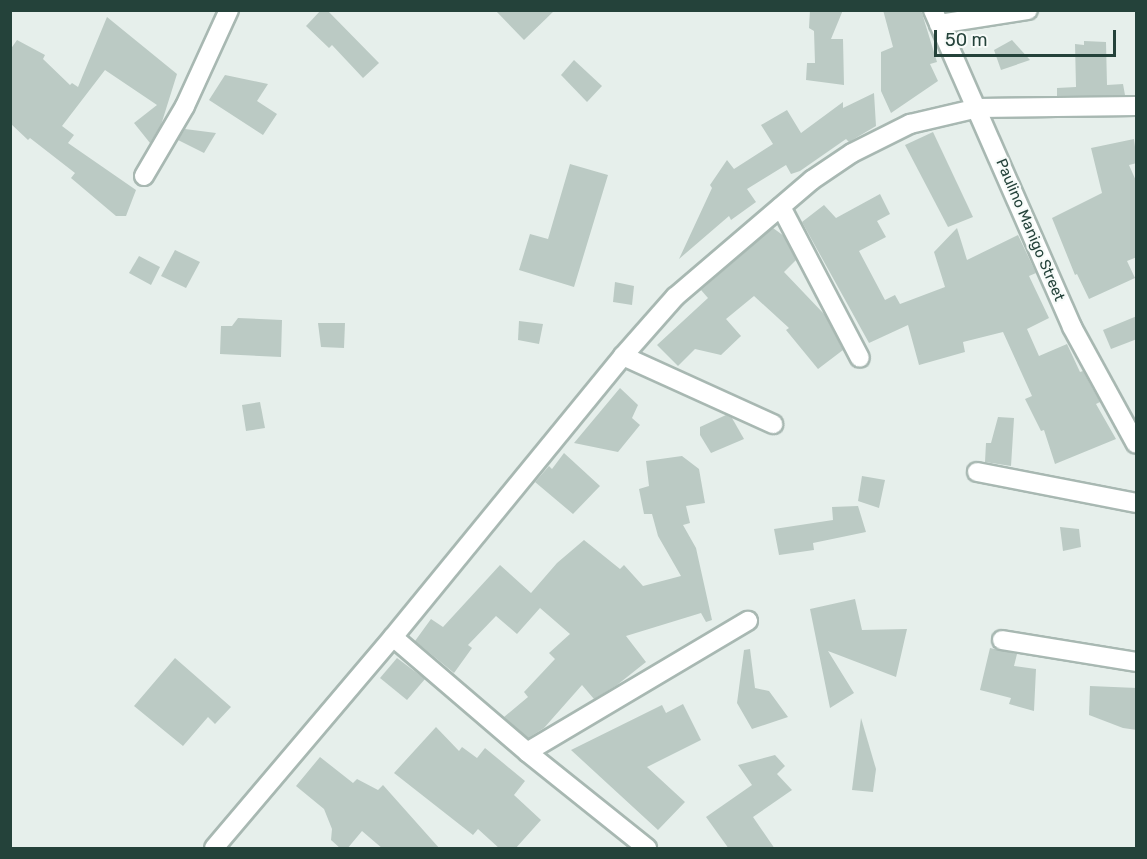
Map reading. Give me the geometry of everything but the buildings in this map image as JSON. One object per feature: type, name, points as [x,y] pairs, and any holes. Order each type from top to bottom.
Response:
[{"type":"street","points":[[144,176],[185,106],[229,10]]},
{"type":"street","points":[[936,17],[1028,10]]},
{"type":"street","name":"Paulino Manigo Street","points":[[936,17],[978,108],[1072,327],[1137,444]]},
{"type":"street","points":[[214,849],[393,637],[623,356],[675,297],[812,180],[852,153],[910,124],[978,108],[1137,106]]},
{"type":"street","points":[[781,207],[860,358]]},
{"type":"street","points":[[623,356],[772,424]]},
{"type":"street","points":[[977,472],[1137,503]]},
{"type":"street","points":[[527,752],[748,621]]},
{"type":"street","points":[[393,637],[527,752],[647,849]]},
{"type":"street","points":[[1002,640],[1137,662]]}]
